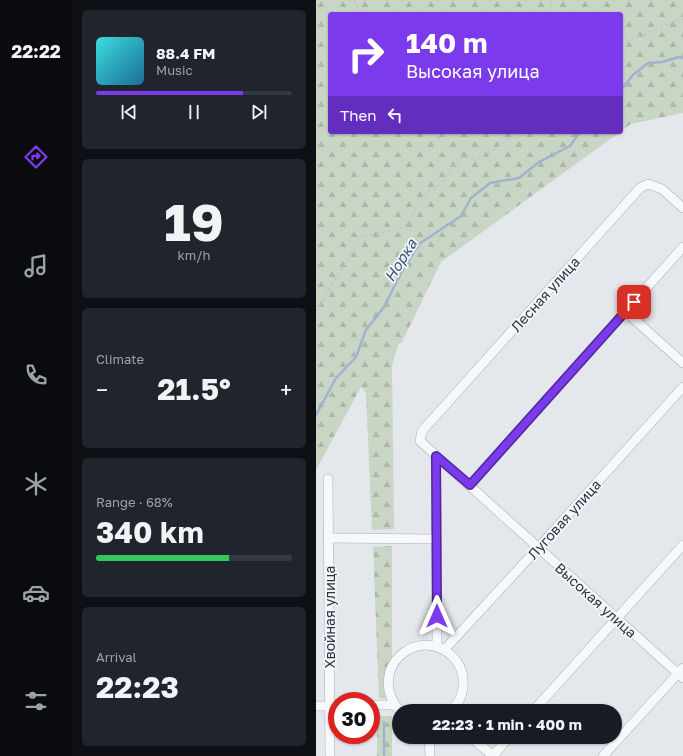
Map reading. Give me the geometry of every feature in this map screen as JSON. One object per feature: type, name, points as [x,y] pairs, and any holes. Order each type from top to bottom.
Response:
[{"type":"street","name":"Лесная улица","points":[[420,441],[422,431],[640,188],[648,184],[662,190],[683,208]]},
{"type":"street","points":[[470,485],[683,247]]},
{"type":"street","points":[[625,311],[683,363]]},
{"type":"street","name":"Луговая улица","points":[[441,648],[538,548],[683,387]]},
{"type":"street","name":"Высокая улица","points":[[420,441],[538,548],[681,673]]},
{"type":"street","points":[[436,456],[436,539],[441,648]]},
{"type":"street","name":"Хвойная улица","points":[[328,479],[328,538],[333,692]]},
{"type":"street","points":[[328,538],[436,539]]},
{"type":"street","points":[[539,704],[683,545]]},
{"type":"street","points":[[395,704],[392,701],[388,688],[388,676],[393,664],[401,654],[412,647],[424,645],[441,648],[448,652],[457,661],[462,672],[464,685],[457,704]]},
{"type":"street","points":[[603,756],[681,673]]},
{"type":"street","points":[[316,706],[328,706]]},
{"type":"street","points":[[380,706],[392,707]]},
{"type":"street","name":"Хвойная улица","points":[[330,756],[331,744]]},
{"type":"street","points":[[429,744],[430,756]]},
{"type":"street","points":[[479,744],[493,756],[503,744]]},
{"type":"path","points":[[354,0],[361,12]]},
{"type":"path","points":[[550,12],[551,0]]},
{"type":"path","points":[[623,43],[683,19]]},
{"type":"path","points":[[435,134],[440,140]]},
{"type":"path","points":[[316,311],[362,238],[405,227],[427,192],[434,190],[442,182],[446,173],[460,157],[478,159],[493,151],[515,134]]},
{"type":"green space","points":[[316,0],[683,0],[683,113],[631,124],[623,130],[623,12],[328,12],[328,134],[617,134],[441,262],[402,342],[398,345],[392,366],[394,529],[372,530],[366,393],[361,387],[316,470]]},
{"type":"green space","points":[[392,546],[392,657],[386,678],[386,699],[380,698],[380,692],[379,692],[373,547]]},
{"type":"green space","points":[[380,716],[392,716],[392,756],[377,756],[377,744],[380,744]]},
{"type":"waterway","name":"Норка","points":[[623,88],[633,75],[648,63],[662,62],[679,57],[683,58]]},
{"type":"waterway","name":"Норка","points":[[316,415],[336,378],[356,357],[366,330],[384,307],[401,273],[419,244],[461,216],[471,198],[490,183],[519,178],[539,162],[570,146],[579,134]]},
{"type":"waterway","points":[[384,722],[384,756]]},
{"type":"route","points":[[437,616],[436,456],[470,485],[634,302]]}]
